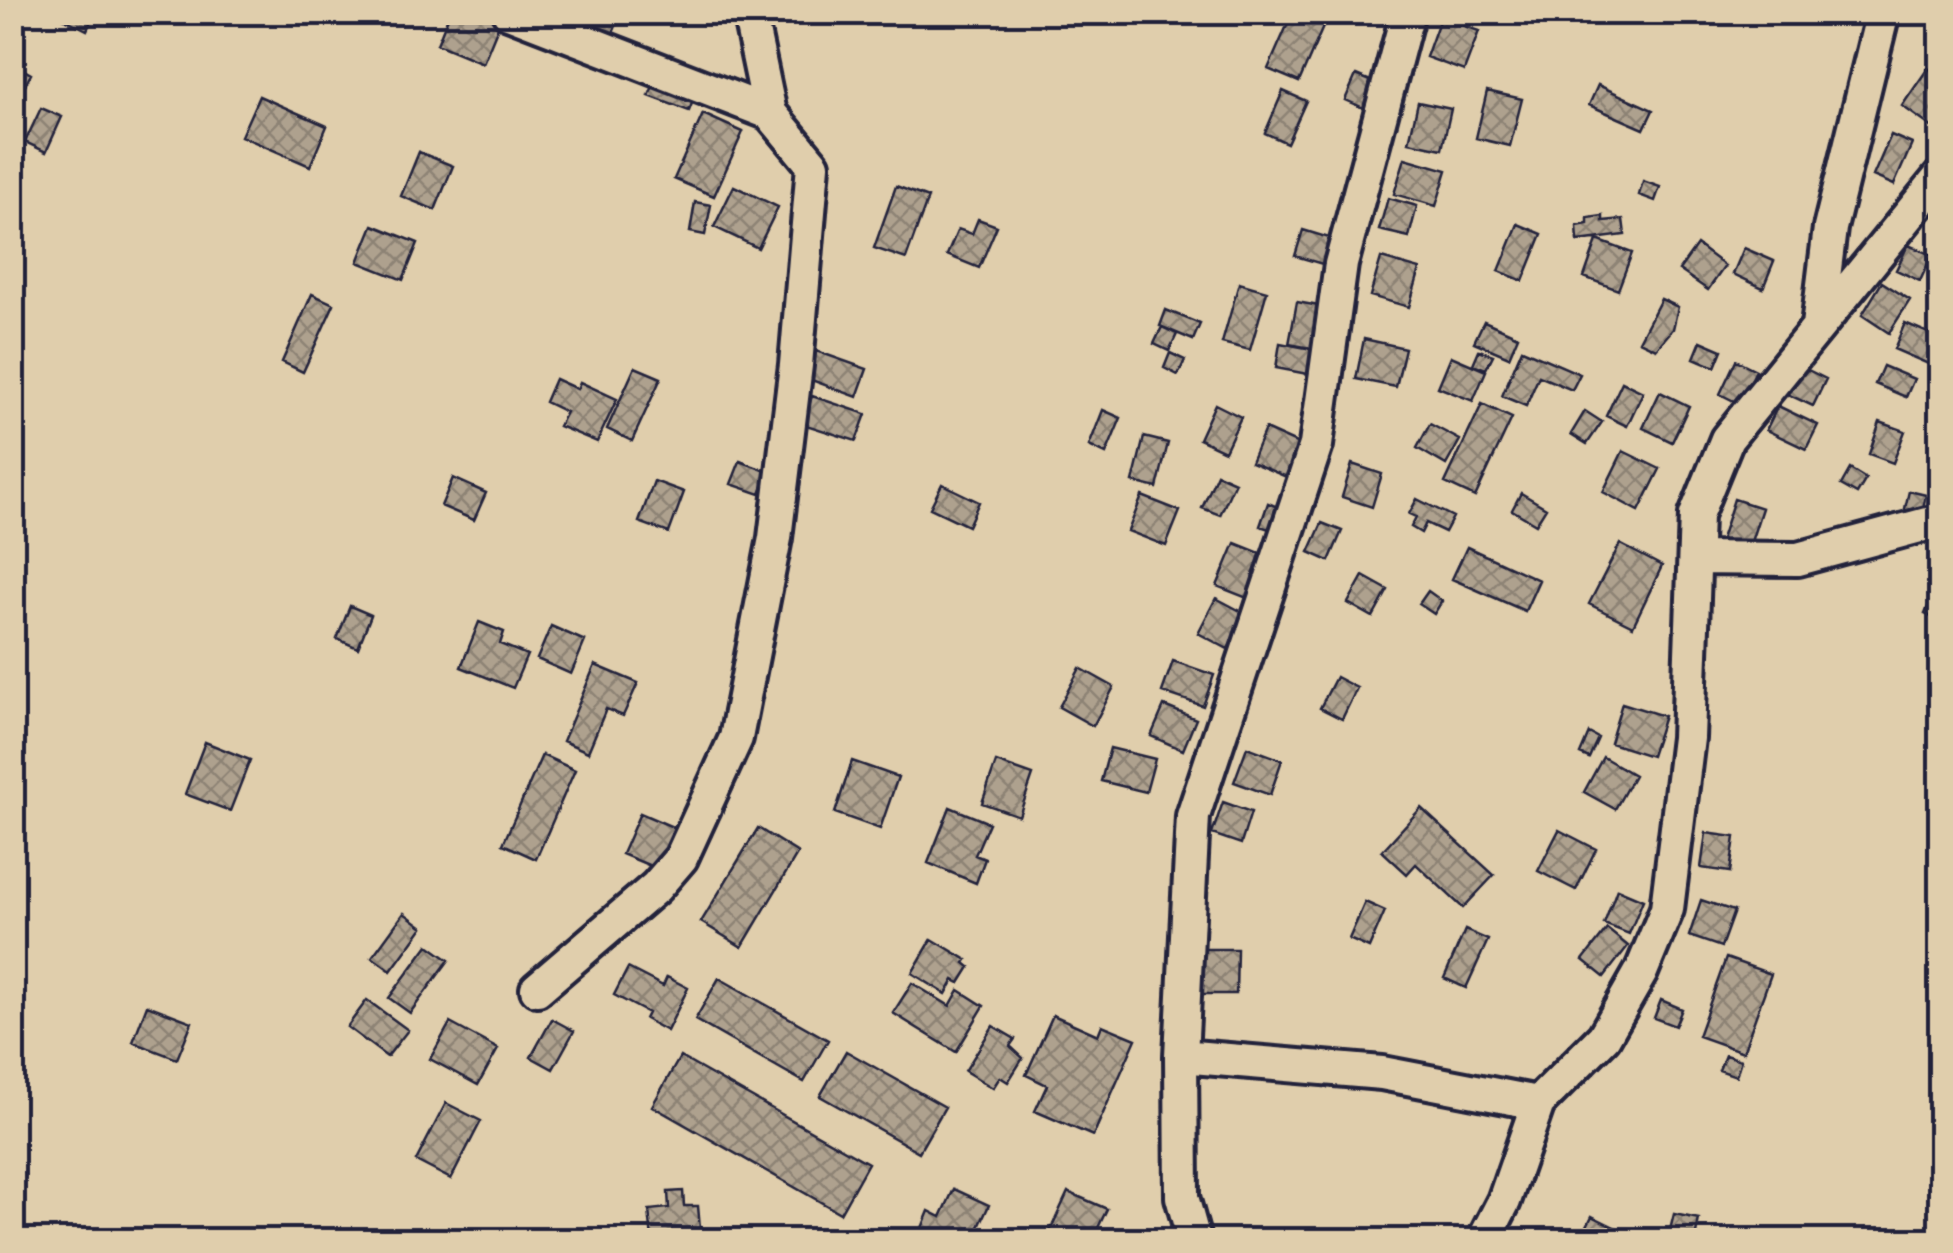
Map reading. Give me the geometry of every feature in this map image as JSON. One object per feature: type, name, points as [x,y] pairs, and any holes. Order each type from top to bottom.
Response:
[{"type":"street","points":[[510,12],[770,113]]},
{"type":"street","points":[[537,989],[656,887],[681,858],[736,738],[775,538],[796,365],[813,165],[770,113],[749,12]]},
{"type":"street","points":[[1194,1240],[1182,1196],[1181,1056],[1193,816],[1316,445],[1341,264],[1408,12]]},
{"type":"street","points":[[1818,326],[1830,228],[1883,12]]},
{"type":"street","points":[[1484,1240],[1504,1201],[1538,1103],[1604,1037],[1641,972],[1667,908],[1688,738],[1696,515],[1727,439],[1940,177]]},
{"type":"street","points":[[1696,558],[1798,558],[1927,524],[1940,526]]},
{"type":"street","points":[[1181,1056],[1382,1073],[1538,1103]]},
{"type":"building","points":[[61,12],[95,12],[87,30],[59,16]]},
{"type":"building","points":[[450,12],[477,12],[500,22],[483,63],[437,44]]},
{"type":"building","points":[[579,12],[622,12],[613,33],[576,18]]},
{"type":"building","points":[[1293,12],[1310,12],[1326,20],[1299,82],[1268,69]]},
{"type":"building","points":[[1440,18],[1479,31],[1464,71],[1426,57]]},
{"type":"building","points":[[12,63],[31,74],[12,109]]},
{"type":"building","points":[[1928,68],[1940,77],[1937,131],[1902,106]]},
{"type":"building","points":[[1356,75],[1378,84],[1368,110],[1345,100]]},
{"type":"building","points":[[656,78],[696,93],[689,111],[649,96]]},
{"type":"building","points":[[1598,85],[1653,110],[1644,129],[1589,105]]},
{"type":"building","points":[[1283,91],[1306,101],[1287,143],[1265,133]]},
{"type":"building","points":[[1487,91],[1522,99],[1510,146],[1476,138]]},
{"type":"building","points":[[259,96],[327,126],[310,166],[241,136]]},
{"type":"building","points":[[1418,102],[1451,109],[1442,149],[1409,142]]},
{"type":"building","points":[[41,108],[62,117],[46,152],[25,142]]},
{"type":"building","points":[[703,114],[743,132],[714,196],[674,179]]},
{"type":"building","points":[[1891,135],[1912,144],[1894,185],[1873,176]]},
{"type":"building","points":[[419,152],[453,166],[435,210],[401,196]]},
{"type":"building","points":[[1405,158],[1447,170],[1436,206],[1394,194]]},
{"type":"building","points":[[1643,181],[1660,187],[1655,201],[1639,195]]},
{"type":"building","points":[[734,186],[778,207],[758,248],[714,227]]},
{"type":"building","points":[[896,186],[928,198],[906,259],[874,248]]},
{"type":"building","points":[[1388,198],[1417,206],[1409,237],[1379,230]]},
{"type":"building","points":[[695,202],[711,205],[705,235],[690,232]]},
{"type":"building","points":[[1603,216],[1603,221],[1623,219],[1625,235],[1578,241],[1577,226],[1588,224],[1588,218]]},
{"type":"building","points":[[978,219],[997,226],[979,268],[947,255],[958,229],[972,234]]},
{"type":"building","points":[[1518,224],[1542,234],[1523,281],[1499,271]]},
{"type":"building","points":[[373,225],[418,243],[403,280],[358,262]]},
{"type":"building","points":[[1303,230],[1336,240],[1329,266],[1295,256]]},
{"type":"building","points":[[1597,240],[1632,253],[1618,290],[1584,277]]},
{"type":"building","points":[[1697,245],[1725,266],[1708,290],[1679,270]]},
{"type":"building","points":[[1908,245],[1932,255],[1920,281],[1896,270]]},
{"type":"building","points":[[1744,248],[1774,261],[1763,288],[1733,274]]},
{"type":"building","points":[[1381,258],[1420,269],[1409,307],[1370,296]]},
{"type":"building","points":[[1882,282],[1910,300],[1889,333],[1862,315]]},
{"type":"building","points":[[1239,283],[1267,291],[1250,350],[1222,343]]},
{"type":"building","points":[[312,294],[334,304],[303,372],[282,362]]},
{"type":"building","points":[[1661,299],[1678,307],[1673,329],[1656,349],[1639,341]]},
{"type":"building","points":[[1297,302],[1330,308],[1322,350],[1289,344]]},
{"type":"building","points":[[1166,310],[1200,324],[1193,340],[1160,326]]},
{"type":"building","points":[[1484,321],[1518,336],[1509,357],[1474,342]]},
{"type":"building","points":[[1905,323],[1940,338],[1940,369],[1894,349]]},
{"type":"building","points":[[1162,327],[1177,334],[1169,351],[1154,344]]},
{"type":"building","points":[[1364,339],[1405,348],[1396,387],[1356,379]]},
{"type":"building","points":[[1701,341],[1722,350],[1715,367],[1694,358]]},
{"type":"building","points":[[1280,343],[1322,351],[1318,376],[1276,368]]},
{"type":"building","points":[[1522,349],[1580,374],[1572,390],[1539,376],[1526,406],[1502,396]]},
{"type":"building","points":[[1479,350],[1493,355],[1486,369],[1473,364]]},
{"type":"building","points":[[816,351],[867,369],[857,397],[806,378]]},
{"type":"building","points":[[1170,353],[1185,360],[1178,375],[1164,368]]},
{"type":"building","points":[[1451,356],[1486,371],[1473,401],[1438,387]]},
{"type":"building","points":[[1736,360],[1756,370],[1740,404],[1720,394]]},
{"type":"building","points":[[1800,366],[1826,379],[1813,406],[1787,394]]},
{"type":"building","points":[[1883,366],[1914,379],[1906,397],[1875,384]]},
{"type":"building","points":[[635,367],[661,378],[632,441],[607,429]]},
{"type":"building","points":[[555,379],[577,389],[580,382],[617,399],[597,442],[559,426],[566,412],[545,402]]},
{"type":"building","points":[[1622,382],[1643,392],[1627,426],[1606,416]]},
{"type":"building","points":[[1660,392],[1689,406],[1672,442],[1643,428]]},
{"type":"building","points":[[812,396],[866,414],[856,441],[803,424]]},
{"type":"building","points":[[1215,404],[1241,417],[1225,451],[1199,439]]},
{"type":"building","points":[[1482,404],[1512,418],[1475,497],[1445,483]]},
{"type":"building","points":[[1778,406],[1818,425],[1806,449],[1766,430]]},
{"type":"building","points":[[1103,410],[1121,418],[1106,454],[1089,446]]},
{"type":"building","points":[[1585,411],[1602,422],[1587,444],[1571,434]]},
{"type":"building","points":[[1880,422],[1905,431],[1893,463],[1869,454]]},
{"type":"building","points":[[1430,424],[1460,440],[1446,465],[1417,448]]},
{"type":"building","points":[[1265,429],[1303,446],[1289,478],[1251,462]]},
{"type":"building","points":[[1144,437],[1168,443],[1157,488],[1133,482]]},
{"type":"building","points":[[1623,451],[1660,469],[1639,511],[1603,492]]},
{"type":"building","points":[[740,461],[769,472],[760,494],[731,484]]},
{"type":"building","points":[[1352,464],[1382,474],[1372,507],[1342,497]]},
{"type":"building","points":[[1850,469],[1866,479],[1857,494],[1841,485]]},
{"type":"building","points":[[1217,474],[1235,482],[1220,515],[1202,508]]},
{"type":"building","points":[[453,478],[486,493],[474,520],[441,506]]},
{"type":"building","points":[[654,481],[684,492],[669,533],[639,522]]},
{"type":"building","points":[[942,484],[979,502],[968,526],[930,508]]},
{"type":"building","points":[[1909,491],[1926,495],[1921,517],[1904,513]]},
{"type":"building","points":[[1521,493],[1546,508],[1536,524],[1512,510]]},
{"type":"building","points":[[1142,496],[1180,511],[1166,546],[1128,531]]},
{"type":"building","points":[[1417,499],[1453,517],[1445,532],[1426,523],[1421,533],[1411,527],[1416,517],[1409,514]]},
{"type":"building","points":[[1734,499],[1762,508],[1749,548],[1721,539]]},
{"type":"building","points":[[1268,503],[1280,508],[1272,530],[1260,526]]},
{"type":"building","points":[[1322,523],[1342,531],[1329,561],[1309,552]]},
{"type":"building","points":[[1235,543],[1270,557],[1252,600],[1217,586]]},
{"type":"building","points":[[1620,544],[1662,566],[1633,626],[1589,604]]},
{"type":"building","points":[[1467,547],[1539,580],[1525,611],[1452,579]]},
{"type":"building","points":[[1363,576],[1388,590],[1373,617],[1348,603]]},
{"type":"building","points":[[1940,578],[1940,621],[1925,614]]},
{"type":"building","points":[[1428,591],[1442,601],[1434,614],[1419,604]]},
{"type":"building","points":[[1216,598],[1246,614],[1228,649],[1198,633]]},
{"type":"building","points":[[350,606],[371,615],[358,648],[337,639]]},
{"type":"building","points":[[479,622],[504,632],[500,644],[527,655],[513,688],[461,667]]},
{"type":"building","points":[[551,626],[585,641],[571,674],[537,659]]},
{"type":"building","points":[[1173,661],[1214,675],[1203,706],[1162,692]]},
{"type":"building","points":[[595,665],[638,683],[623,716],[606,709],[588,752],[563,741]]},
{"type":"building","points":[[1080,668],[1114,687],[1093,726],[1059,707]]},
{"type":"building","points":[[1336,677],[1357,688],[1342,719],[1320,708]]},
{"type":"building","points":[[1622,703],[1664,716],[1651,756],[1610,743]]},
{"type":"building","points":[[1164,706],[1196,719],[1183,750],[1151,736]]},
{"type":"building","points":[[1589,733],[1598,738],[1589,758],[1580,754]]},
{"type":"building","points":[[205,742],[250,760],[230,811],[185,794]]},
{"type":"building","points":[[1247,747],[1282,760],[1270,795],[1234,782]]},
{"type":"building","points":[[1110,748],[1155,759],[1146,792],[1101,781]]},
{"type":"building","points":[[542,755],[575,770],[536,859],[503,844]]},
{"type":"building","points":[[1603,757],[1634,775],[1615,809],[1584,792]]},
{"type":"building","points":[[852,761],[898,777],[880,829],[835,813]]},
{"type":"building","points":[[996,762],[1033,775],[1019,816],[982,803]]},
{"type":"building","points":[[1223,802],[1251,812],[1241,844],[1212,834]]},
{"type":"building","points":[[950,807],[989,823],[975,855],[985,859],[976,883],[928,863]]},
{"type":"building","points":[[1421,808],[1494,875],[1463,908],[1416,864],[1407,874],[1382,851]]},
{"type":"building","points":[[640,813],[675,828],[658,869],[622,854]]},
{"type":"building","points":[[758,828],[798,853],[742,947],[701,922]]},
{"type":"building","points":[[1559,830],[1596,849],[1576,890],[1538,871]]},
{"type":"building","points":[[1706,833],[1735,837],[1730,872],[1701,868]]},
{"type":"building","points":[[1617,889],[1643,900],[1629,934],[1604,924]]},
{"type":"building","points":[[1701,900],[1734,911],[1721,947],[1689,936]]},
{"type":"building","points":[[1365,902],[1385,911],[1369,948],[1349,939]]},
{"type":"building","points":[[404,913],[423,927],[391,971],[372,957]]},
{"type":"building","points":[[1607,929],[1628,946],[1604,977],[1583,960]]},
{"type":"building","points":[[1465,930],[1488,940],[1466,988],[1444,978]]},
{"type":"building","points":[[932,939],[967,960],[965,963],[970,967],[960,983],[954,980],[946,994],[912,973]]},
{"type":"building","points":[[428,945],[449,960],[410,1013],[389,998]]},
{"type":"building","points":[[1200,949],[1237,949],[1236,994],[1199,994]]},
{"type":"building","points":[[1726,958],[1771,974],[1743,1052],[1698,1036]]},
{"type":"building","points":[[628,968],[663,986],[667,977],[688,988],[667,1031],[645,1019],[648,1013],[614,995]]},
{"type":"building","points":[[719,978],[828,1040],[804,1082],[695,1020]]},
{"type":"building","points":[[912,983],[950,1006],[959,990],[984,1006],[956,1052],[893,1013]]},
{"type":"building","points":[[367,1000],[408,1030],[387,1057],[347,1027]]},
{"type":"building","points":[[1661,1000],[1682,1009],[1675,1026],[1654,1018]]},
{"type":"building","points":[[147,1005],[192,1022],[177,1059],[133,1042]]},
{"type":"building","points":[[1053,1015],[1098,1035],[1102,1025],[1136,1039],[1093,1136],[1035,1111],[1047,1085],[1026,1075]]},
{"type":"building","points":[[552,1019],[574,1031],[553,1069],[531,1057]]},
{"type":"building","points":[[450,1023],[498,1049],[478,1085],[430,1059]]},
{"type":"building","points":[[993,1026],[1015,1039],[1010,1046],[1023,1058],[1008,1082],[1000,1077],[993,1088],[965,1071]]},
{"type":"building","points":[[846,1051],[945,1107],[919,1152],[820,1096]]},
{"type":"building","points":[[1725,1055],[1741,1060],[1736,1076],[1719,1070]]},
{"type":"building","points":[[680,1057],[868,1163],[840,1213],[652,1106]]},
{"type":"building","points":[[446,1103],[481,1121],[451,1179],[416,1161]]},
{"type":"building","points":[[954,1189],[989,1205],[973,1240],[950,1240],[922,1228],[929,1211],[941,1217]]},
{"type":"building","points":[[683,1191],[684,1206],[698,1206],[701,1240],[652,1240],[649,1210],[669,1208],[668,1192]]},
{"type":"building","points":[[1068,1192],[1107,1209],[1097,1230],[1105,1234],[1101,1240],[1065,1240],[1049,1233]]},
{"type":"building","points":[[1674,1214],[1699,1219],[1695,1239],[1669,1234]]},
{"type":"building","points":[[1592,1216],[1639,1239],[1580,1240]]}]
